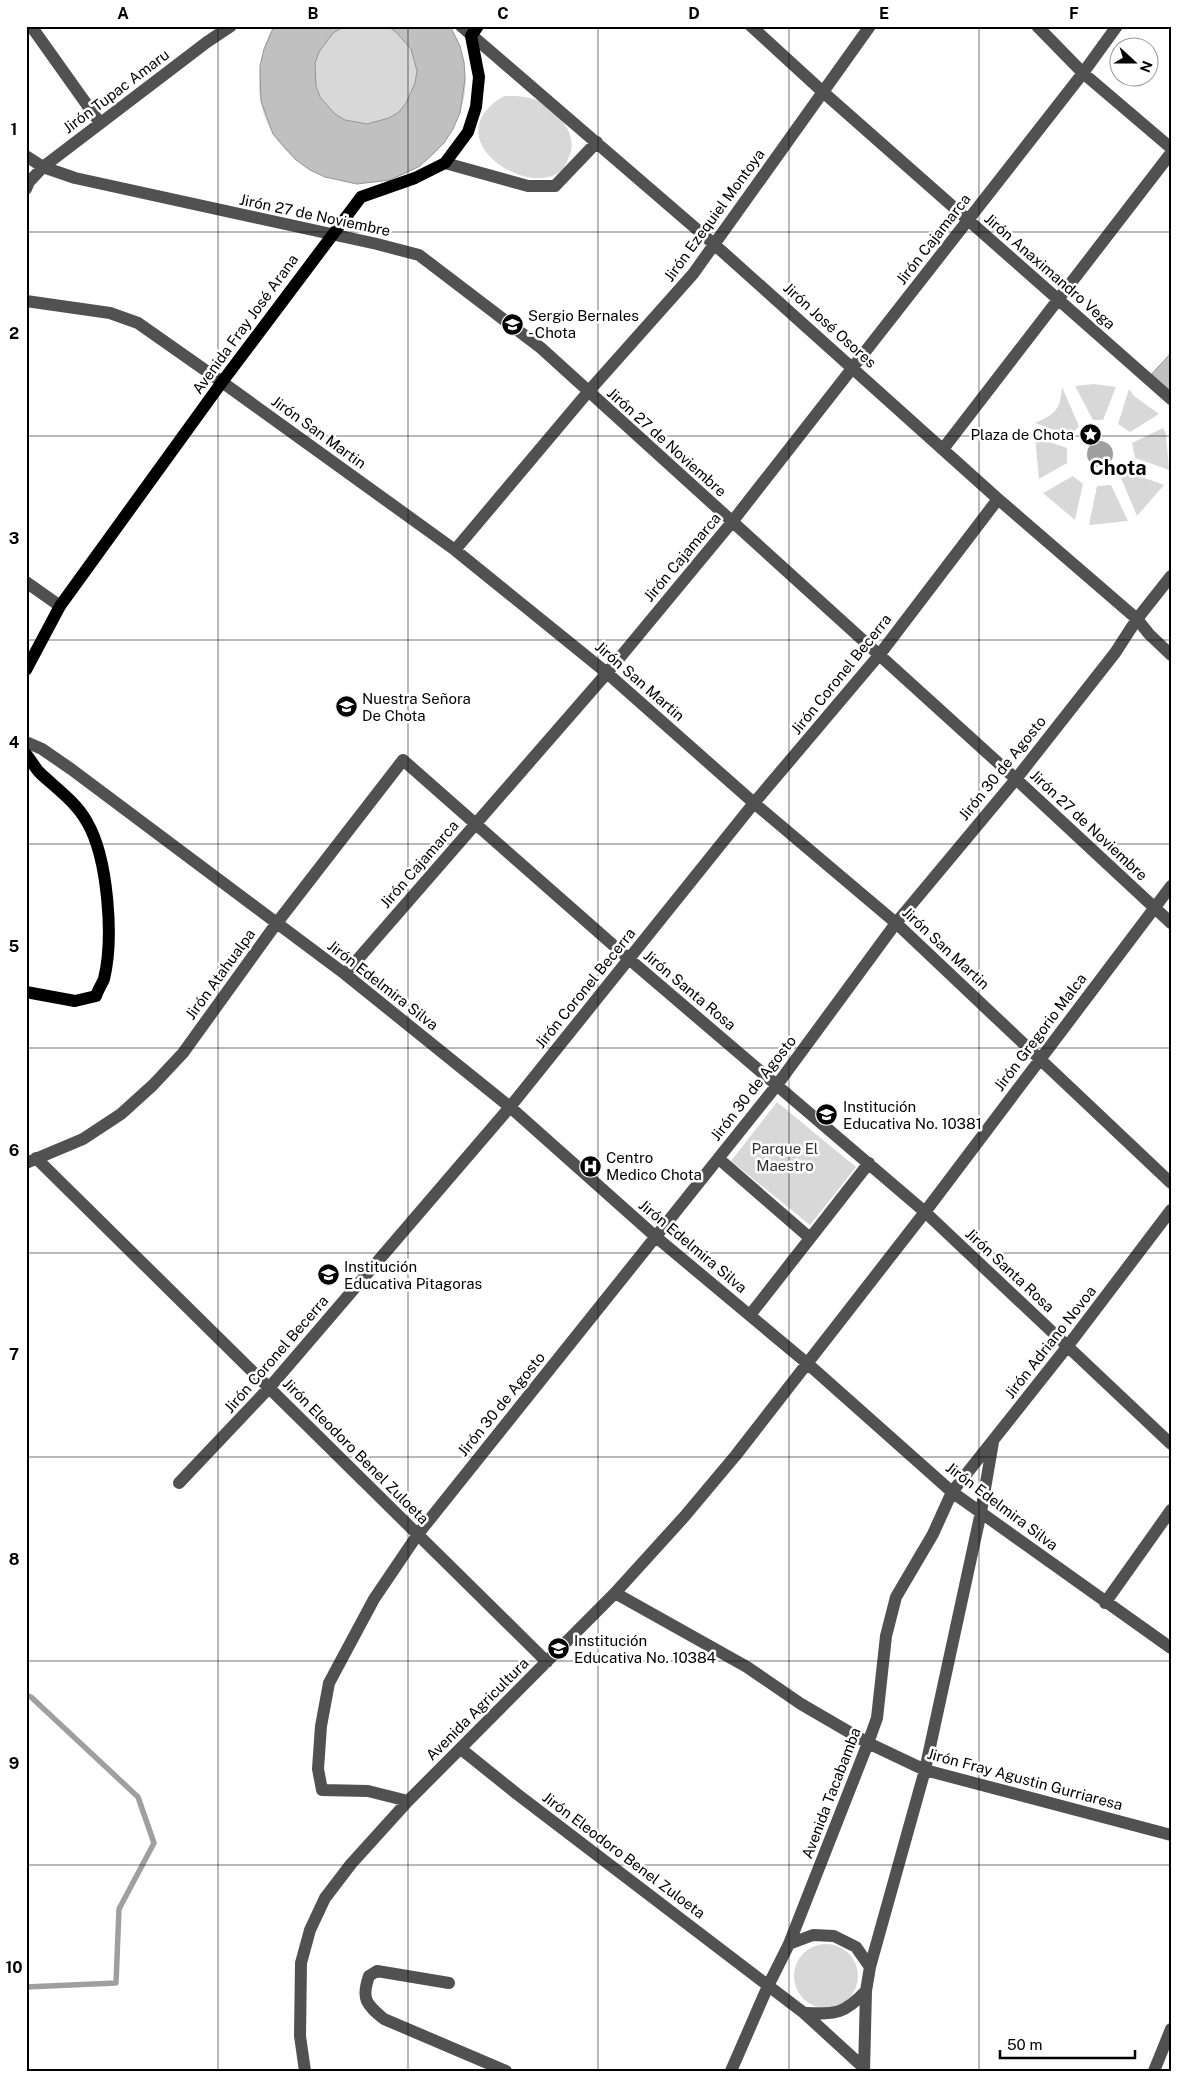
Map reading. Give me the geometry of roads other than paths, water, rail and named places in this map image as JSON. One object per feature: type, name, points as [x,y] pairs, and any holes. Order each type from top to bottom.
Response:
[{"type":"main road","name":"Avenida Fray José Arana","points":[[26,670],[60,606],[222,382],[361,197],[415,178],[445,163],[468,132],[476,107],[479,78],[474,31]]},
{"type":"main road","points":[[26,754],[38,772],[63,793],[87,822],[102,863],[107,905],[107,945],[104,979],[96,996],[75,1001],[26,992]]},
{"type":"street","points":[[31,26],[100,123]]},
{"type":"street","name":"Jirón Tupac Amaru","points":[[26,189],[29,182],[43,167],[207,42],[232,26]]},
{"type":"street","name":"Jirón José Osores","points":[[461,26],[474,31],[998,499],[1137,619],[1149,634],[1171,655]]},
{"type":"street","name":"Jirón Anaximandro Vega","points":[[751,26],[1171,400]]},
{"type":"street","name":"Jirón Ezequiel Montoya","points":[[455,550],[588,392],[694,274],[870,26]]},
{"type":"street","points":[[1037,26],[1083,73],[1171,148]]},
{"type":"street","name":"Jirón Cajamarca","points":[[344,974],[607,673],[732,522],[1118,26]]},
{"type":"street","points":[[445,163],[528,186],[555,186],[597,142]]},
{"type":"street","points":[[943,449],[1171,152]]},
{"type":"street","name":"Jirón 27 de Noviembre","points":[[26,156],[43,167],[75,178],[419,255],[542,348],[588,392],[880,654],[1171,923]]},
{"type":"street","name":"Jirón San Martin","points":[[26,301],[110,313],[138,323],[455,550],[607,673],[754,803],[896,923],[1171,1183]]},
{"type":"street","name":"Jirón Coronel Becerra","points":[[180,1483],[270,1388],[510,1107],[754,803],[880,654],[998,499]]},
{"type":"street","name":"Jirón 30 de Agosto","points":[[408,1800],[368,1791],[322,1790],[318,1768],[320,1726],[329,1683],[374,1599],[418,1534],[777,1086],[896,923],[1016,779],[1115,653],[1137,619],[1171,576]]},
{"type":"street","points":[[26,582],[60,606]]},
{"type":"street","name":"Jirón Edelmira Silva","points":[[26,742],[42,749],[86,780],[344,974],[510,1107],[656,1237],[808,1364],[952,1492],[1171,1648]]},
{"type":"street","name":"Jirón Santa Rosa","points":[[403,760],[629,959],[925,1212],[1171,1444]]},
{"type":"street","name":"Jirón Atahualpa","points":[[31,1160],[83,1139],[121,1114],[153,1085],[183,1053],[276,924],[403,760]]},
{"type":"street","name":"Jirón Gregorio Malca","points":[[808,1364],[1171,886]]},
{"type":"street","points":[[719,1159],[810,1238]]},
{"type":"street","name":"Jirón Eleodoro Benel Zuloeta","points":[[31,1160],[270,1388],[547,1662]]},
{"type":"street","points":[[750,1315],[869,1163]]},
{"type":"street","name":"Jirón Adriano Novoa","points":[[952,1492],[1067,1347],[1171,1210]]},
{"type":"street","name":"Avenida Agricultura","points":[[305,2071],[300,2036],[301,1963],[310,1930],[325,1898],[351,1864],[408,1800],[615,1593],[719,1476],[808,1364]]},
{"type":"street","points":[[864,2069],[866,1991],[870,1967],[925,1770],[981,1512],[993,1442]]},
{"type":"street","name":"Avenida Tacabamba","points":[[731,2071],[768,1986],[789,1944],[868,1743],[876,1718],[886,1636],[896,1597],[932,1534],[952,1492]]},
{"type":"street","points":[[1105,1602],[1171,1510]]},
{"type":"street","name":"Jirón Fray Agustin Gurriaresa","points":[[615,1593],[747,1667],[801,1704],[868,1743],[925,1770],[1171,1835]]},
{"type":"street","name":"Jirón Eleodoro Benel Zuloeta","points":[[461,1749],[768,1986]]},
{"type":"street","points":[[789,1944],[813,1935],[834,1936],[856,1947],[870,1967]]},
{"type":"street","points":[[449,1983],[377,1971],[369,1976],[364,1990],[368,2006],[384,2019],[506,2071]]},
{"type":"street","points":[[768,1986],[804,2013],[864,2069]]},
{"type":"street","points":[[804,2013],[830,2014],[850,2007],[866,1991]]},
{"type":"street","points":[[1154,2071],[1171,2028]]},
{"type":"waterway","points":[[26,1695],[31,1697],[138,1797],[154,1843],[119,1909],[116,1983],[26,1987]]},
{"type":"place","name":"Sergio Bernales - Chota","points":[[512,324]]},
{"type":"place","name":"Plaza de Chota","points":[[1090,434]]},
{"type":"place","name":"Nuestra Señora De Chota","points":[[346,707]]},
{"type":"place","name":"Institución Educativa No. 10381","points":[[827,1115]]},
{"type":"place","name":"Centro Medico Chota","points":[[590,1166]]},
{"type":"place","name":"Institución Educativa Pitagoras","points":[[328,1275]]},
{"type":"place","name":"Institución Educativa No. 10384","points":[[558,1649]]},
{"type":"district","name":"Chota","points":[[1118,468]]},
{"type":"park label","name":"Parque El Maestro","points":[[785,1156]]}]
